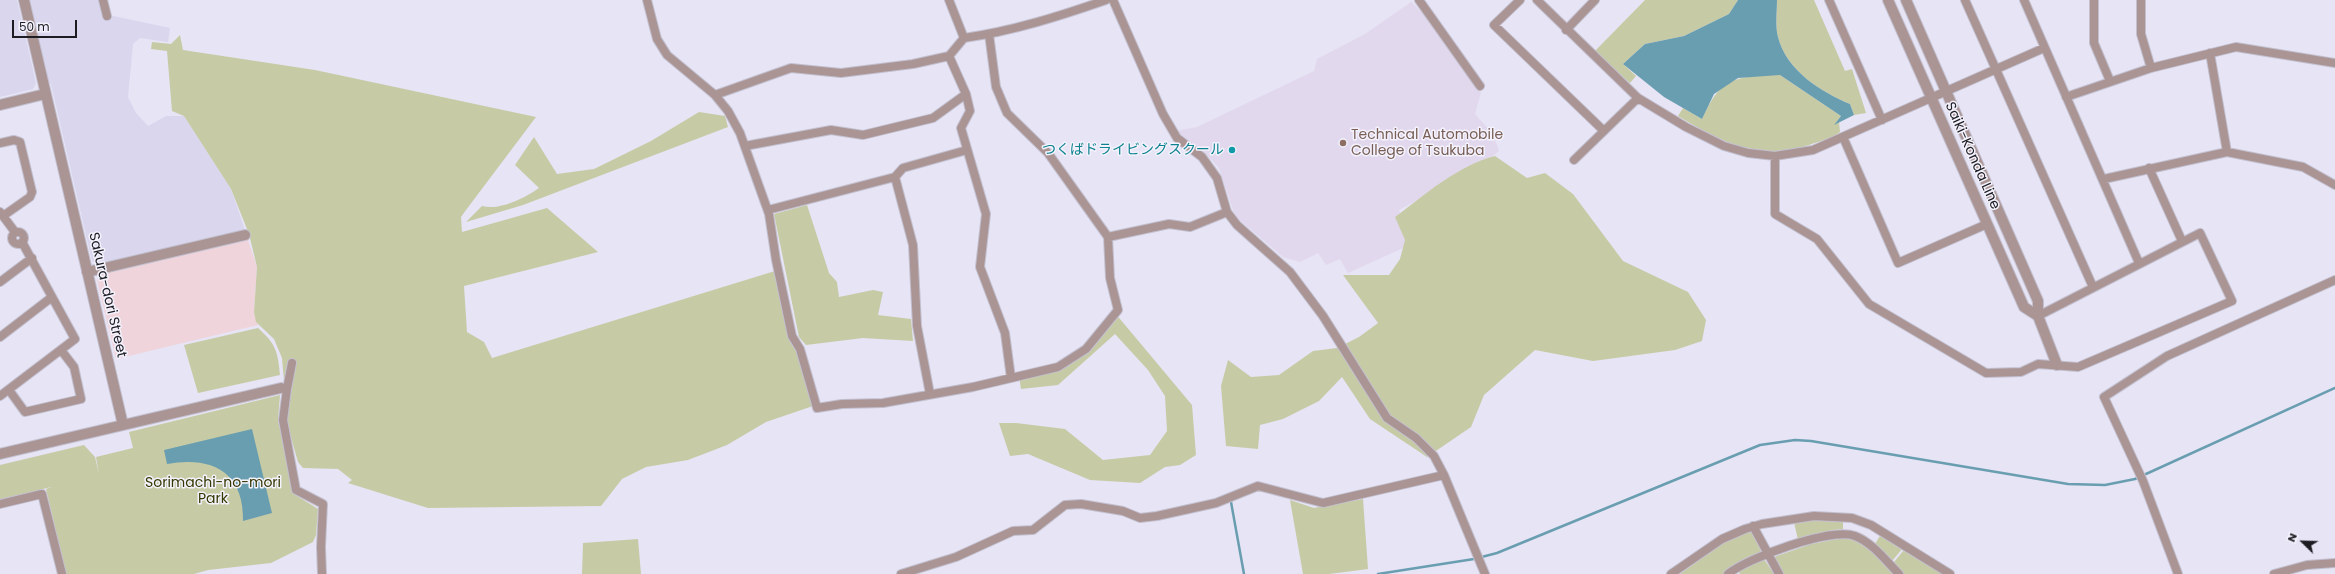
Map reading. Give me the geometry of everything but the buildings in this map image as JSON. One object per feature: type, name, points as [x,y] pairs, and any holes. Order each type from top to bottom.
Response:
[{"type":"street","name":"Sakura-dori Street","points":[[24,0],[123,425]]},
{"type":"street","points":[[103,0],[107,16]]},
{"type":"street","points":[[646,0],[657,39],[667,56],[716,95],[728,111],[745,146],[768,210],[792,336],[800,350],[817,408],[842,404],[883,404],[973,387],[1058,367],[1086,349],[1118,310],[1110,278],[1108,237],[1048,154],[1007,112],[996,87],[989,34]]},
{"type":"street","points":[[949,0],[964,38]]},
{"type":"street","points":[[716,95],[791,68],[841,73],[913,64],[949,56],[964,38],[989,34],[1056,17],[1106,0]]},
{"type":"street","points":[[1113,0],[1162,114],[1177,138],[1202,157],[1217,178],[1227,212],[1237,224],[1290,272],[1323,316],[1387,418],[1416,438],[1434,456],[1444,475],[1485,574]]},
{"type":"street","points":[[1419,0],[1480,86]]},
{"type":"street","points":[[1520,0],[1494,25],[1604,131]]},
{"type":"street","points":[[1536,0],[1638,98],[1686,127],[1724,146],[1748,154],[1775,156],[1813,150],[2044,48]]},
{"type":"street","points":[[1566,30],[1595,0]]},
{"type":"street","points":[[1829,0],[1882,120]]},
{"type":"street","name":"Saiki-Konda Line","points":[[1888,0],[2024,307],[2038,316]]},
{"type":"street","name":"Saiki-Konda Line","points":[[1906,0],[2038,301],[2038,316],[2057,365]]},
{"type":"street","points":[[1965,0],[2093,287]]},
{"type":"street","points":[[2024,0],[2044,48],[2104,179],[2139,263]]},
{"type":"street","points":[[2094,0],[2094,43],[2110,81]]},
{"type":"street","points":[[2140,0],[2141,34],[2151,68]]},
{"type":"street","points":[[2066,97],[2151,68],[2236,47],[2335,63]]},
{"type":"street","points":[[2210,53],[2227,152]]},
{"type":"street","points":[[949,56],[966,94],[970,110],[961,128],[986,214],[980,267],[1005,333],[1011,378]]},
{"type":"street","points":[[0,105],[45,94]]},
{"type":"street","points":[[745,146],[831,130],[863,135],[933,118],[966,94]]},
{"type":"street","points":[[1574,160],[1638,98]]},
{"type":"street","points":[[1843,137],[1898,263],[1987,224]]},
{"type":"street","points":[[0,144],[14,140],[20,142],[32,192],[30,197],[2,214],[15,232],[23,233],[25,237],[22,242],[75,339],[0,396]]},
{"type":"street","points":[[768,210],[895,177],[903,168],[967,150]]},
{"type":"street","points":[[2104,179],[2227,152],[2303,167],[2335,186]]},
{"type":"street","points":[[1775,156],[1775,214],[1816,239],[1869,304],[1986,373],[2021,372],[2038,364],[2078,367],[2232,301],[2200,233],[2038,316]]},
{"type":"street","points":[[2149,168],[2182,241]]},
{"type":"street","points":[[895,177],[914,245],[917,326],[930,394]]},
{"type":"street","points":[[1108,237],[1169,224],[1190,227],[1227,212]]},
{"type":"street","points":[[87,272],[245,235]]},
{"type":"street","points":[[0,282],[32,258]]},
{"type":"street","points":[[2178,574],[2143,481],[2104,397],[2167,356],[2335,280]]},
{"type":"street","points":[[0,336],[52,297]]},
{"type":"street","points":[[9,390],[25,412],[81,399],[74,367],[61,350]]},
{"type":"street","points":[[292,363],[284,389],[283,420],[296,490],[323,504],[321,547],[322,574]]},
{"type":"street","points":[[0,454],[284,389]]},
{"type":"street","points":[[901,574],[956,557],[1013,531],[1034,530],[1066,506],[1081,504],[1123,511],[1140,518],[1157,516],[1216,503],[1258,486],[1323,503],[1444,475]]},
{"type":"street","points":[[0,504],[42,494],[62,574]]},
{"type":"street","points":[[1671,574],[1722,539],[1753,526],[1814,516],[1852,518],[1881,530],[1950,574]]},
{"type":"street","points":[[1753,526],[1778,574]]},
{"type":"street","points":[[1728,574],[1735,568],[1767,554],[1816,537],[1845,534],[1866,542],[1899,574]]},
{"type":"street","points":[[2274,574],[2307,565],[2335,563]]},
{"type":"shaded area","points":[[0,0],[17,0],[36,83],[33,89],[0,97]]},
{"type":"shaded area","points":[[30,0],[101,0],[109,15],[170,28],[168,42],[140,38],[133,44],[128,97],[136,113],[148,126],[166,116],[184,116],[231,189],[245,230],[98,264],[92,261],[51,84],[48,82],[29,2]]},
{"type":"shaded area","name":"Technical Automobile College of Tsukuba","points":[[1411,2],[1427,17],[1481,92],[1475,114],[1493,134],[1499,151],[1479,167],[1399,210],[1412,244],[1348,273],[1340,259],[1326,265],[1318,253],[1300,262],[1283,257],[1235,216],[1219,168],[1210,158],[1176,131],[1197,127],[1314,71],[1317,59],[1365,34]]},
{"type":"shaded area","points":[[248,240],[257,267],[254,312],[258,325],[116,359],[97,280],[101,274]]},
{"type":"green space","points":[[1645,0],[1738,0],[1729,14],[1684,36],[1645,44],[1623,64],[1636,76],[1630,83],[1594,52]]},
{"type":"green space","points":[[1777,0],[1814,0],[1845,71],[1852,69],[1866,113],[1854,115],[1850,104],[1817,86],[1797,70],[1789,60],[1782,49],[1777,33]]},
{"type":"green space","points":[[180,35],[183,50],[315,70],[536,117],[461,217],[462,232],[547,208],[598,252],[464,286],[467,332],[484,342],[492,358],[775,271],[788,336],[791,344],[798,352],[813,406],[766,422],[727,445],[688,460],[646,467],[622,479],[601,506],[428,508],[348,483],[352,480],[338,469],[303,468],[298,462],[288,427],[282,358],[274,339],[256,322],[254,312],[257,267],[249,234],[231,189],[184,116],[172,111],[167,51],[151,49],[152,42],[171,44]]},
{"type":"green space","points":[[1760,75],[1780,75],[1841,116],[1835,124],[1839,122],[1840,132],[1825,140],[1809,145],[1773,151],[1756,150],[1741,147],[1726,141],[1678,116],[1683,108],[1702,119],[1712,99],[1724,86],[1738,79]]},
{"type":"green space","points":[[699,112],[725,116],[728,127],[523,205],[466,222],[482,206],[496,207],[512,203],[539,188],[515,165],[534,137],[557,174],[594,169],[651,141]]},
{"type":"green space","points":[[1495,156],[1527,178],[1545,173],[1573,194],[1623,261],[1688,292],[1706,320],[1702,341],[1675,350],[1593,361],[1535,350],[1484,395],[1471,427],[1427,457],[1370,419],[1342,377],[1319,401],[1283,419],[1260,425],[1258,449],[1226,446],[1221,386],[1228,360],[1251,377],[1279,375],[1313,351],[1337,348],[1359,337],[1378,323],[1343,275],[1389,275],[1400,259],[1405,240],[1395,217],[1430,190],[1455,174]]},
{"type":"green space","points":[[807,205],[829,273],[837,282],[839,297],[873,290],[883,292],[878,315],[911,319],[913,341],[863,338],[806,345],[799,337],[774,214]]},
{"type":"green space","points":[[1115,313],[1192,405],[1196,455],[1180,465],[1165,467],[1140,483],[1090,480],[1028,454],[1010,456],[999,423],[1016,423],[1065,429],[1103,460],[1150,455],[1167,431],[1165,396],[1148,370],[1115,334],[1058,385],[1021,389],[1019,376],[1072,359]]},
{"type":"green space","points":[[258,328],[269,339],[275,349],[280,375],[198,393],[184,345]]},
{"type":"green space","name":"Sorimachi-no-mori Park","points":[[280,395],[278,420],[294,494],[318,509],[316,535],[313,542],[271,563],[208,570],[194,574],[66,574],[46,489],[51,487],[0,500],[0,465],[84,445],[95,457],[99,475],[96,457],[133,448],[129,432]]},
{"type":"green space","points":[[1363,499],[1368,569],[1329,574],[1303,574],[1290,500],[1314,508]]},
{"type":"green space","points":[[1808,520],[1843,521],[1843,529],[1833,530],[1798,540],[1794,522]]},
{"type":"green space","points":[[1748,531],[1752,533],[1761,551],[1760,554],[1734,565],[1723,574],[1680,574],[1725,541]]},
{"type":"green space","points":[[1881,534],[1903,548],[1892,561],[1875,544]]},
{"type":"green space","points":[[1842,538],[1860,541],[1895,574],[1783,574],[1774,557],[1811,544]]},
{"type":"green space","points":[[638,539],[641,574],[582,574],[583,543]]},
{"type":"green space","points":[[1904,550],[1944,574],[1904,574],[1894,562]]},
{"type":"green space","points":[[1764,559],[1774,574],[1740,574],[1738,571]]},
{"type":"water","points":[[1738,0],[1777,0],[1777,33],[1782,49],[1789,60],[1797,70],[1817,86],[1850,104],[1854,115],[1834,125],[1841,116],[1780,75],[1738,78],[1714,94],[1702,119],[1664,97],[1623,64],[1645,44],[1684,36],[1729,14]]},
{"type":"water","points":[[252,429],[272,513],[243,521],[242,504],[238,490],[231,479],[222,471],[211,465],[198,462],[167,464],[164,450]]},
{"type":"waterway","points":[[1378,574],[1474,559],[1497,553],[1760,445],[1795,440],[1811,441],[2068,484],[2105,485],[2135,479],[2335,388]]},
{"type":"waterway","points":[[1231,502],[1244,574]]},
{"type":"place","name":"Technical Automobile College of Tsukuba","points":[[1343,143]]},
{"type":"place","name":"つくばドライビングスクール","points":[[1232,150]]}]
